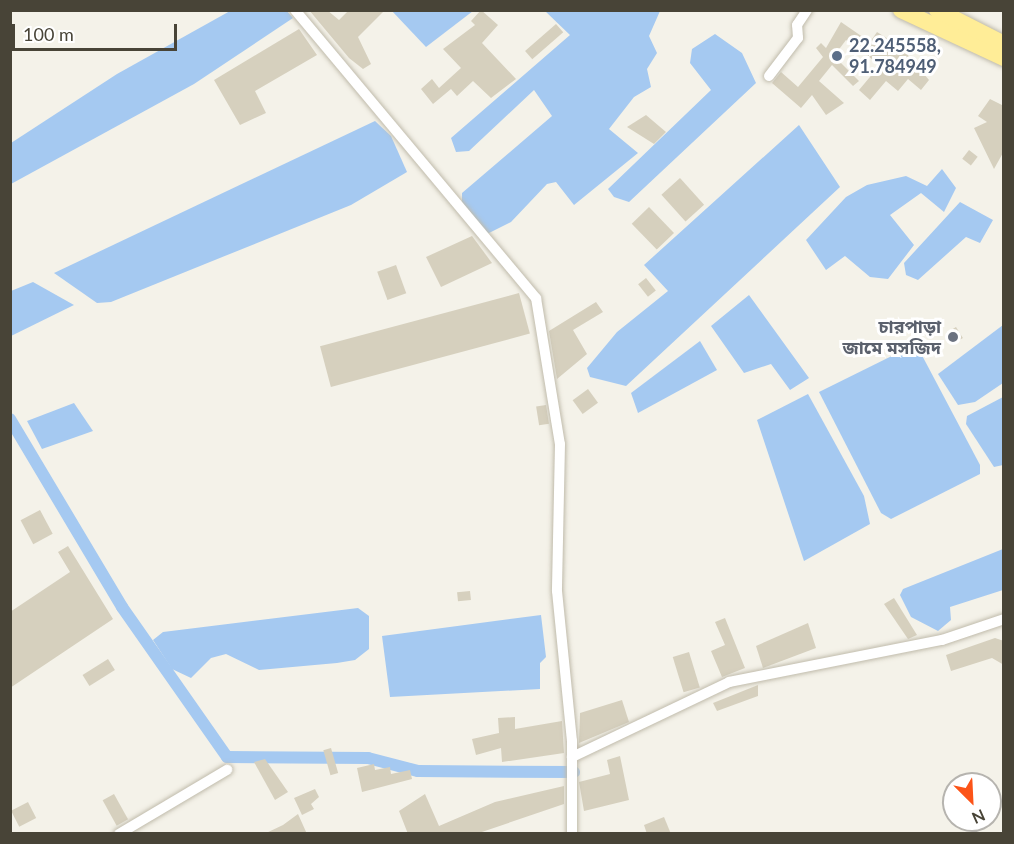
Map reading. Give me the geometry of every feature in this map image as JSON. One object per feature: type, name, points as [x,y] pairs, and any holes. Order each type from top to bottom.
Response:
[{"type":"main road","points":[[901,10],[1004,58]]},
{"type":"main road","points":[[937,10],[1004,44]]},
{"type":"street","points":[[294,10],[536,298],[560,444],[557,591],[572,757],[572,834]]},
{"type":"street","points":[[769,76],[795,43],[807,10]]},
{"type":"street","points":[[572,757],[729,682],[942,640],[1004,619]]},
{"type":"street","points":[[119,834],[227,770]]},
{"type":"water","points":[[230,11],[287,11],[293,18],[194,84],[11,184],[11,143],[117,74]]},
{"type":"water","points":[[392,11],[473,11],[426,47]]},
{"type":"water","points":[[545,11],[660,11],[649,36],[657,53],[647,69],[651,87],[634,97],[609,129],[638,153],[574,205],[556,182],[547,184],[511,222],[485,235],[462,204],[462,193],[552,116],[534,90],[469,151],[456,152],[451,138],[570,35]]},
{"type":"water","points":[[715,34],[742,53],[756,83],[629,202],[614,197],[608,189],[711,90],[690,63],[692,49]]},
{"type":"water","points":[[375,121],[391,136],[407,172],[351,205],[111,302],[97,303],[54,273]]},
{"type":"water","points":[[799,125],[840,187],[626,386],[590,377],[587,368],[617,332],[668,291],[644,265]]},
{"type":"water","points":[[942,169],[956,188],[944,212],[921,193],[890,215],[914,245],[888,279],[870,277],[845,256],[826,270],[806,240],[846,197],[867,185],[906,176],[927,186]]},
{"type":"water","points":[[960,202],[993,220],[980,243],[966,237],[918,280],[906,275],[904,263]]},
{"type":"water","points":[[33,282],[74,305],[11,336],[11,291]]},
{"type":"water","points":[[749,295],[809,378],[790,390],[771,364],[744,373],[711,326]]},
{"type":"water","points":[[1003,325],[1003,383],[975,402],[958,405],[938,374]]},
{"type":"water","points":[[700,341],[717,370],[638,413],[631,393]]},
{"type":"water","points":[[916,344],[980,465],[980,474],[891,519],[881,513],[819,392]]},
{"type":"water","points":[[808,394],[864,496],[870,524],[804,561],[757,420]]},
{"type":"water","points":[[1003,397],[1003,465],[994,467],[966,424],[967,416]]},
{"type":"water","points":[[74,403],[93,431],[42,449],[27,421]]},
{"type":"water","points":[[1003,549],[1003,590],[950,607],[951,620],[938,631],[911,617],[900,595],[903,589]]},
{"type":"water","points":[[358,608],[369,616],[369,649],[355,660],[337,663],[259,670],[226,654],[211,658],[191,678],[172,669],[153,640],[163,632]]},
{"type":"water","points":[[541,615],[546,657],[540,663],[540,689],[390,697],[382,636]]},
{"type":"building","points":[[309,10],[327,10],[339,20],[349,10],[385,10],[358,37],[371,64],[363,69],[349,58]]},
{"type":"building","points":[[481,10],[498,25],[482,43],[516,79],[491,98],[473,81],[457,96],[451,89],[433,104],[421,89],[432,79],[439,88],[461,68],[443,49],[475,25],[471,21]]},
{"type":"building","points":[[841,22],[870,42],[877,32],[901,47],[929,80],[921,90],[908,79],[898,91],[886,81],[870,100],[859,90],[880,65],[846,40],[834,56],[859,81],[853,86],[832,65],[819,81],[844,103],[826,115],[812,95],[801,108],[772,83],[781,72],[798,87],[823,57],[816,48],[821,43],[826,48]]},
{"type":"building","points":[[556,24],[563,32],[532,59],[525,51]]},
{"type":"building","points":[[299,29],[317,55],[255,91],[266,113],[240,125],[214,80]]},
{"type":"building","points":[[990,99],[1004,106],[1004,151],[994,169],[974,128],[987,122],[978,116]]},
{"type":"building","points":[[646,115],[666,132],[654,144],[627,127]]},
{"type":"building","points":[[969,150],[978,157],[971,165],[962,159]]},
{"type":"building","points":[[680,178],[704,205],[686,221],[661,195]]},
{"type":"building","points":[[649,207],[674,233],[657,250],[632,224]]},
{"type":"building","points":[[472,236],[492,263],[441,287],[426,257]]},
{"type":"building","points":[[396,265],[406,293],[387,300],[377,272]]},
{"type":"building","points":[[646,278],[656,291],[648,297],[638,284]]},
{"type":"building","points":[[519,293],[530,334],[331,387],[320,346]]},
{"type":"building","points":[[596,302],[603,312],[573,330],[587,354],[557,379],[549,331]]},
{"type":"building","points":[[956,327],[963,338],[953,344],[946,333]]},
{"type":"building","points":[[588,389],[598,403],[583,414],[573,400]]},
{"type":"building","points":[[546,405],[549,424],[539,425],[536,407]]},
{"type":"building","points":[[40,510],[53,534],[33,544],[21,520]]},
{"type":"building","points":[[68,546],[113,619],[10,688],[10,612],[70,572],[58,552]]},
{"type":"building","points":[[470,591],[471,600],[458,601],[457,592]]},
{"type":"building","points":[[894,598],[917,635],[908,639],[884,604]]},
{"type":"building","points":[[725,618],[745,668],[722,677],[711,651],[725,645],[715,622]]},
{"type":"building","points":[[808,623],[816,648],[763,668],[756,646]]},
{"type":"building","points":[[995,638],[1004,641],[1004,665],[992,658],[951,671],[946,655]]},
{"type":"building","points":[[689,652],[700,687],[684,692],[673,657]]},
{"type":"building","points":[[108,659],[115,670],[89,686],[83,675]]},
{"type":"building","points":[[758,685],[758,696],[717,711],[713,703]]},
{"type":"building","points":[[622,700],[629,722],[579,743],[580,713]]},
{"type":"building","points":[[515,717],[515,729],[562,721],[564,753],[502,762],[501,748],[476,755],[472,739],[499,733],[498,718]]},
{"type":"building","points":[[331,748],[338,773],[330,775],[323,750]]},
{"type":"building","points":[[620,756],[629,800],[584,811],[579,782],[610,774],[607,760]]},
{"type":"building","points":[[265,759],[288,792],[275,800],[254,762]]},
{"type":"building","points":[[374,764],[375,770],[390,767],[391,774],[410,770],[412,779],[362,792],[357,768]]},
{"type":"building","points":[[564,786],[564,804],[476,834],[408,834],[399,811],[425,794],[439,826],[495,802]]},
{"type":"building","points":[[315,789],[319,797],[311,804],[314,809],[302,815],[294,798]]},
{"type":"building","points":[[114,794],[128,819],[117,826],[103,800]]},
{"type":"building","points":[[28,802],[36,818],[19,827],[11,811]]},
{"type":"building","points":[[298,814],[307,834],[264,834],[283,825]]},
{"type":"building","points":[[664,817],[671,834],[647,834],[644,825]]},
{"type":"waterway","points":[[10,419],[122,607],[227,757],[368,758],[418,771],[574,772]]},
{"type":"place","name":"22.245558, 91.784949","points":[[837,56]]},
{"type":"place","name":"চারপাড়া জামে মসজিদ","points":[[953,337]]}]
